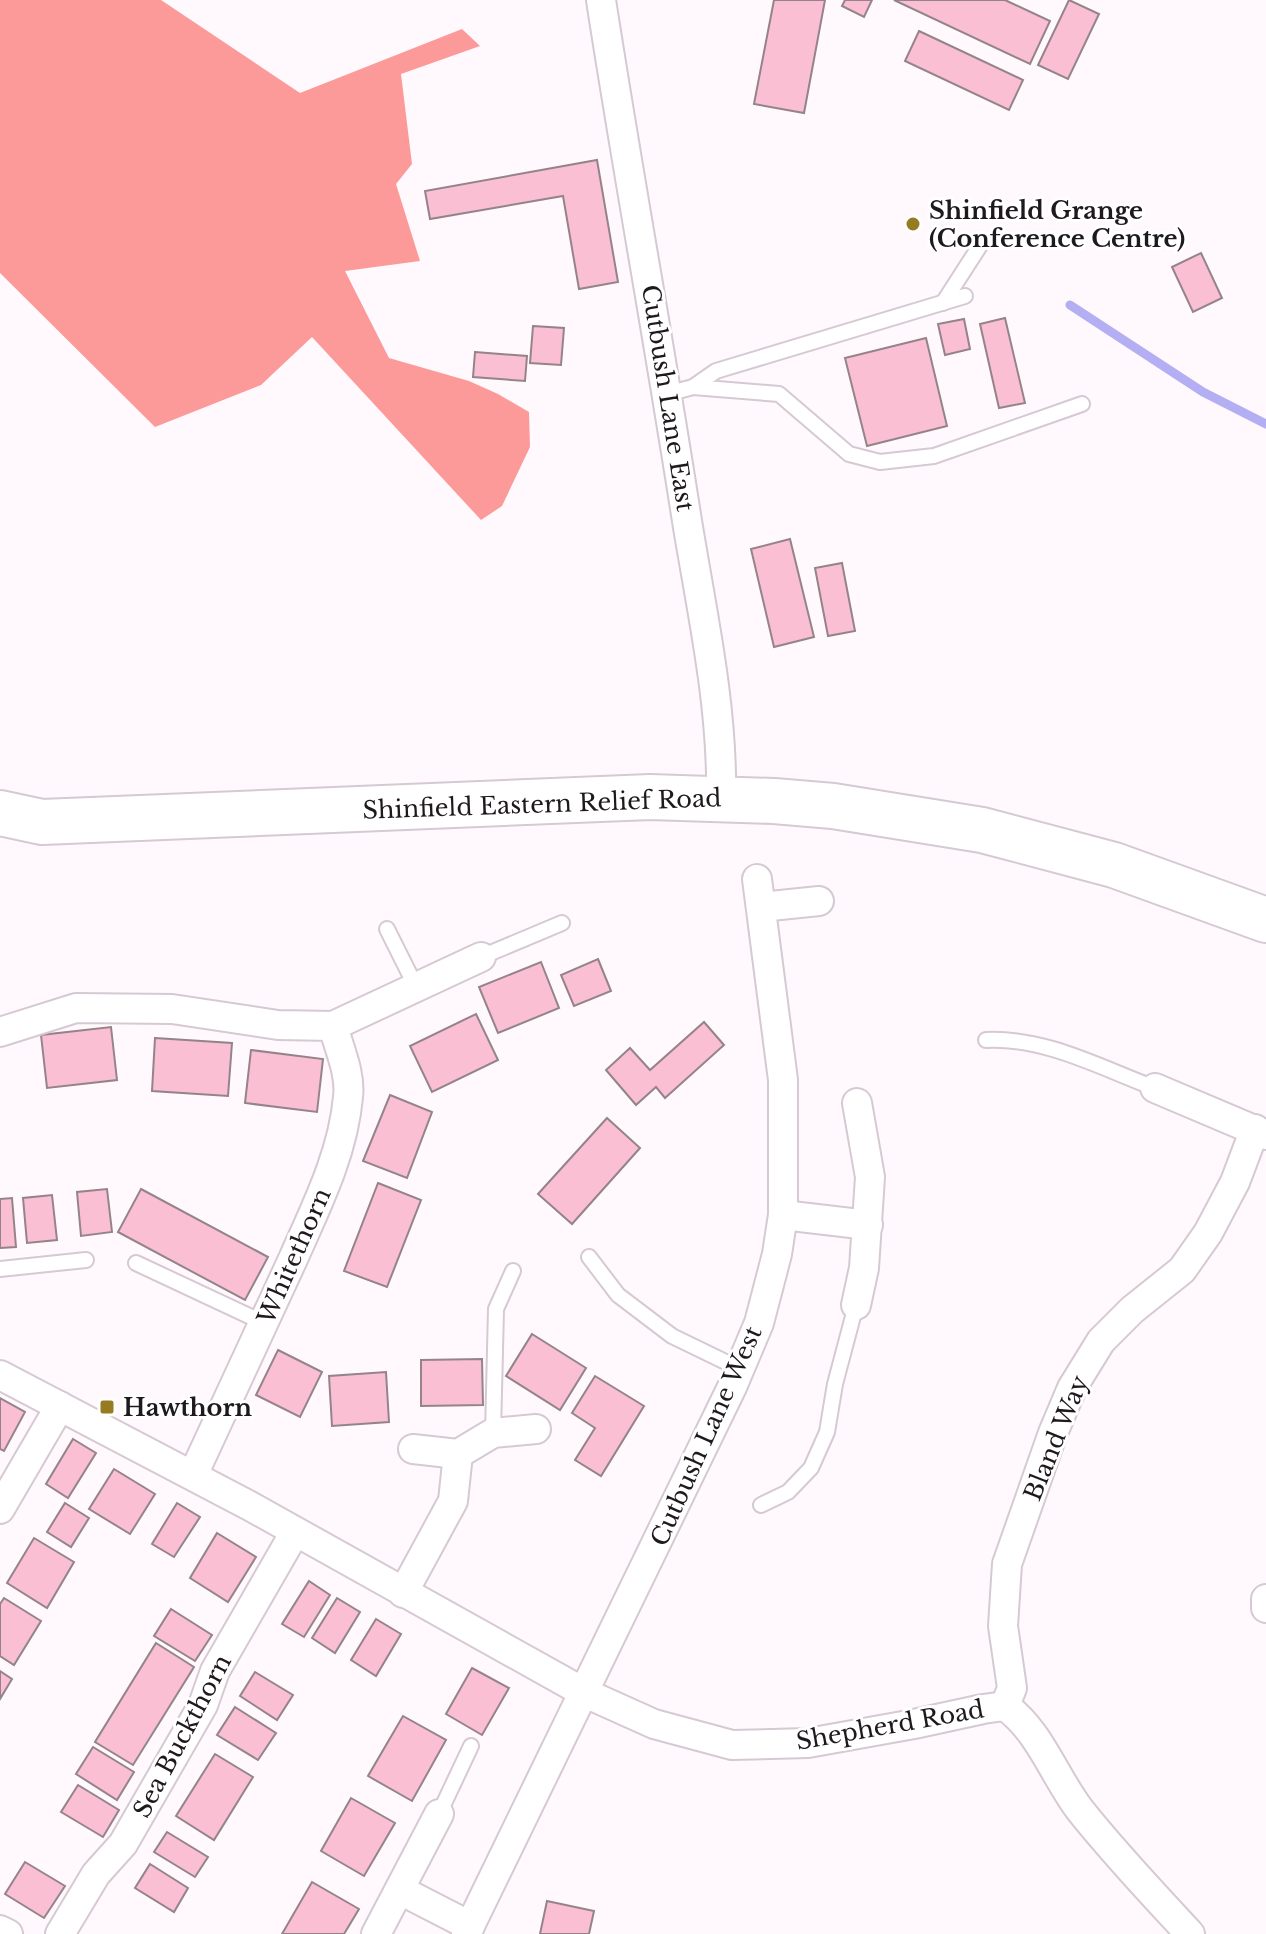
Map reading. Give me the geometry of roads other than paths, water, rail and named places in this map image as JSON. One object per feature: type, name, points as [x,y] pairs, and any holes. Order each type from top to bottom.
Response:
[{"type":"main road","name":"Shinfield Eastern Relief Road","points":[[0,813],[42,822],[650,797],[774,801],[833,806],[982,830],[1114,865],[1266,920]]},
{"type":"main road","name":"Shinfield Eastern Relief Road","points":[[0,840],[42,822]]},
{"type":"street","name":"Cutbush Lane East","points":[[601,0],[680,391],[717,706],[721,798]]},
{"type":"street","name":"Cutbush Lane West","points":[[400,1890],[468,1930],[585,1693],[759,1323],[777,1254],[783,1215],[783,1080],[757,879]]},
{"type":"street","points":[[761,907],[819,901]]},
{"type":"street","points":[[0,1032],[76,1008],[172,1009],[278,1025],[333,1026],[481,957]]},
{"type":"street","name":"Whitethorn","points":[[193,1475],[326,1184],[338,1148],[349,1095],[333,1026]]},
{"type":"street","name":"Bland Way","points":[[1005,1706],[1012,1688],[1003,1626],[1007,1564],[1072,1388],[1101,1341],[1132,1310],[1182,1270],[1200,1246],[1261,1132],[1155,1088]]},
{"type":"street","points":[[856,1305],[864,1268],[870,1177],[857,1103]]},
{"type":"street","points":[[783,1215],[868,1225]]},
{"type":"street","points":[[0,1375],[193,1475],[585,1693]]},
{"type":"street","points":[[0,1509],[60,1406]]},
{"type":"street","points":[[413,1449],[458,1454],[493,1433],[536,1429]]},
{"type":"street","points":[[403,1593],[453,1501],[458,1454]]},
{"type":"street","name":"Sea Buckthorn","points":[[60,1934],[96,1874],[123,1844],[203,1705],[215,1671],[295,1532]]},
{"type":"street","points":[[1266,1599],[1266,1608]]},
{"type":"street","name":"Shepherd Road","points":[[585,1693],[654,1724],[732,1745],[808,1743],[1005,1706],[1018,1715],[1030,1730],[1079,1808],[1190,1934]]},
{"type":"street","points":[[376,1934],[439,1814]]},
{"type":"street","points":[[0,1930],[8,1934]]},
{"type":"lane","points":[[943,303],[981,244]]},
{"type":"lane","points":[[680,391],[716,371],[965,296]]},
{"type":"lane","points":[[680,391],[779,394],[849,454],[880,462],[934,456],[1082,404]]},
{"type":"lane","points":[[481,957],[562,923]]},
{"type":"lane","points":[[387,929],[416,987]]},
{"type":"lane","points":[[986,1040],[1005,1039],[1045,1046],[1155,1088]]},
{"type":"lane","points":[[589,1257],[618,1295],[672,1336],[740,1369]]},
{"type":"lane","points":[[0,1269],[86,1260]]},
{"type":"lane","points":[[136,1263],[264,1323]]},
{"type":"lane","points":[[493,1433],[496,1309],[513,1271]]},
{"type":"lane","points":[[761,1505],[788,1492],[811,1468],[827,1432],[846,1338],[856,1305]]},
{"type":"lane","points":[[439,1814],[471,1746]]},
{"type":"waterway","points":[[1070,305],[1203,392],[1266,424]]},
{"type":"place","name":"Shinfield Grange (Conference Centre)","points":[[913,224]]},
{"type":"place","name":"Hawthorn","points":[[107,1407]]}]
